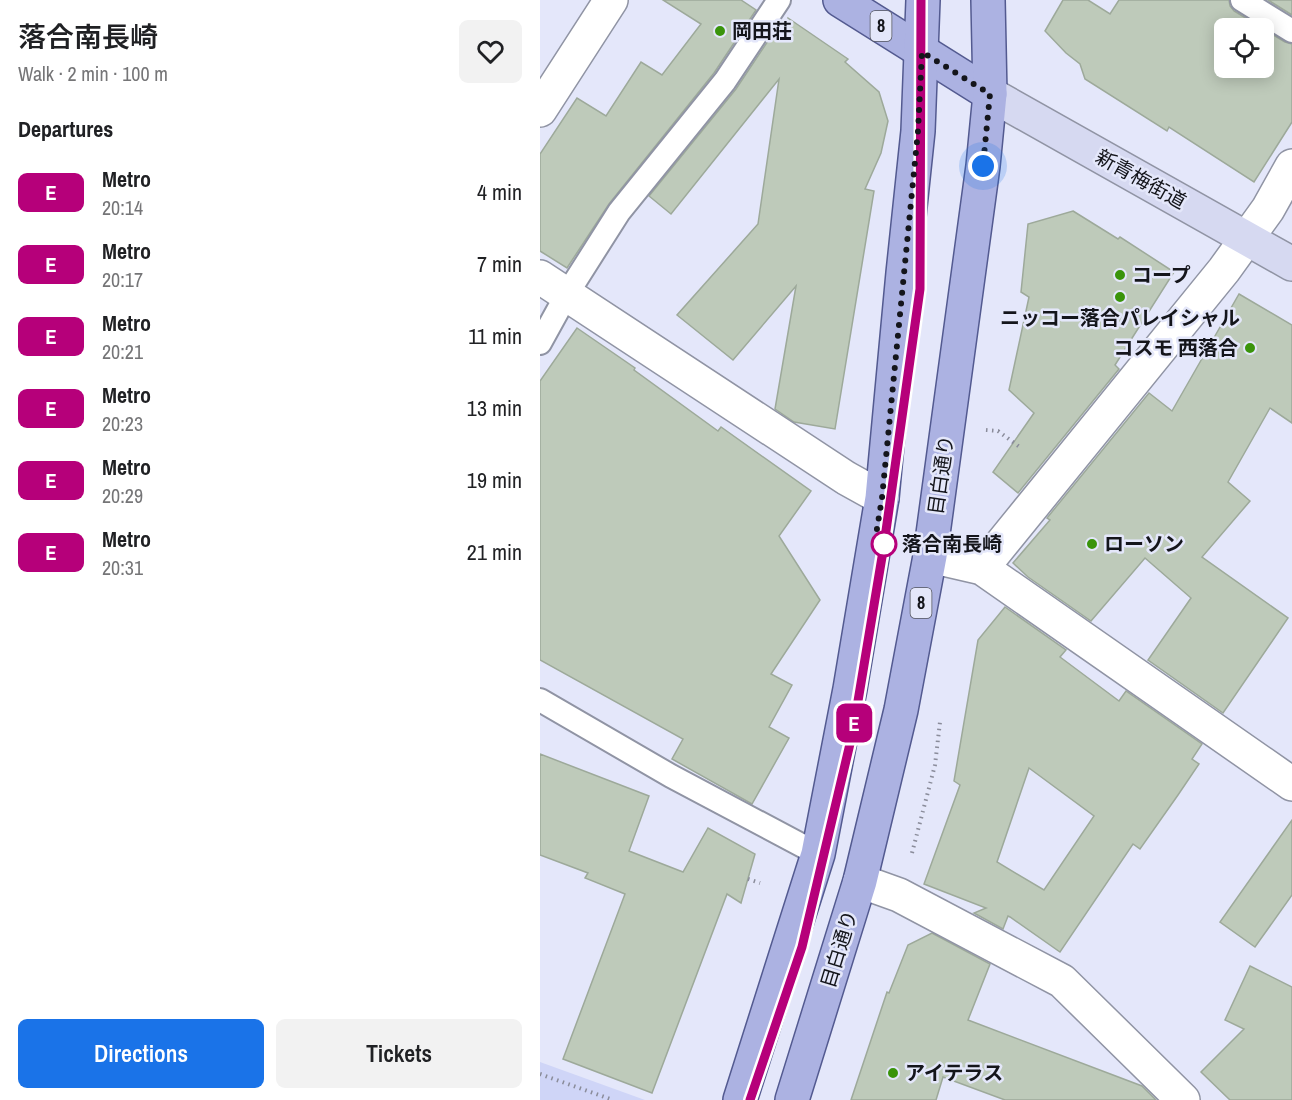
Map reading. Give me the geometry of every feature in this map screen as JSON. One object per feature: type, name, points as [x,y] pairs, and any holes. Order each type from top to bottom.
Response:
[{"type":"main road","name":"8","points":[[840,0],[990,94]]},
{"type":"main road","points":[[740,1100],[819,854],[882,498],[918,131],[922,0]]},
{"type":"main road","name":"8","points":[[988,0],[990,94]]},
{"type":"main road","name":"新青梅街道","points":[[990,94],[1292,264]]},
{"type":"main road","name":"目白通り","points":[[792,1100],[860,881],[901,710],[930,556],[983,166],[990,94]]},
{"type":"street","points":[[540,110],[611,0]]},
{"type":"street","points":[[982,568],[1248,238],[1268,209],[1292,166]]},
{"type":"street","points":[[553,285],[846,478],[882,498]]},
{"type":"street","points":[[930,556],[982,568],[1292,784]]},
{"type":"street","points":[[860,881],[899,896],[1062,981],[1183,1100]]},
{"type":"lane","points":[[540,343],[553,285],[620,212],[725,81],[779,0]]},
{"type":"lane","points":[[1242,0],[1292,31]]},
{"type":"lane","points":[[540,700],[671,777],[819,854]]},
{"type":"path","points":[[984,430],[998,431],[1021,448]]},
{"type":"path","points":[[747,879],[760,883]]},
{"type":"path","points":[[540,1074],[613,1100]]},
{"type":"shaded area","points":[[540,1062],[645,1100],[540,1100]]},
{"type":"building","points":[[663,0],[741,0],[756,10],[714,73],[609,204],[567,268],[540,251],[540,154],[577,98],[606,116],[641,62],[662,75],[701,24]]},
{"type":"building","points":[[1063,0],[1088,0],[1110,14],[1119,0],[1229,0],[1234,11],[1246,18],[1214,18],[1214,78],[1274,78],[1274,36],[1292,44],[1292,122],[1254,182],[1169,127],[1167,131],[1085,79],[1080,64],[1045,31]]},
{"type":"building","points":[[1268,0],[1292,0],[1292,15]]},
{"type":"building","points":[[788,18],[848,59],[845,62],[879,92],[888,121],[881,153],[865,189],[874,191],[835,429],[794,422],[775,409],[796,286],[733,360],[677,315],[758,224],[779,79],[671,214],[649,196],[736,89],[778,26],[786,31]]},
{"type":"building","points":[[1073,211],[1118,239],[1120,237],[1174,272],[1115,365],[1119,369],[1018,493],[993,472],[1034,413],[1009,390],[1029,297],[1021,292],[1028,224]]},
{"type":"building","points":[[1239,294],[1292,325],[1292,423],[1270,408],[1228,482],[1250,501],[1202,557],[1288,618],[1223,713],[1148,660],[1191,598],[1145,558],[1091,621],[1028,577],[1013,563],[1050,520],[1047,518],[1149,393],[1172,411]]},
{"type":"building","points":[[577,328],[635,368],[634,370],[718,431],[721,427],[811,491],[779,536],[820,600],[771,674],[792,685],[769,727],[789,738],[752,804],[672,759],[683,739],[540,660],[540,381]]},
{"type":"building","points":[[1005,607],[1066,650],[1060,657],[1119,701],[1126,691],[1202,744],[1192,759],[1199,764],[1178,795],[1140,849],[1133,844],[1060,952],[1008,916],[1003,929],[974,913],[986,908],[924,884],[960,785],[954,781],[978,640]],"holes":[[[1029,768],[1094,816],[1044,890],[997,862]]]},
{"type":"building","points":[[540,754],[649,796],[629,851],[683,872],[708,828],[755,854],[741,903],[727,894],[652,1093],[563,1059],[625,894],[585,878],[588,873],[540,855]]},
{"type":"building","points":[[1292,820],[1292,895],[1255,947],[1220,922]]},
{"type":"building","points":[[932,933],[990,964],[968,1020],[1142,1086],[1156,1100],[1005,1100],[943,1077],[936,1100],[851,1100],[887,992],[889,993],[908,945]]},
{"type":"building","points":[[1250,966],[1292,987],[1292,1100],[1230,1100],[1201,1072],[1244,1029],[1225,1020]]},
{"type":"metro line","name":"E","points":[[750,1100],[802,947],[853,731],[884,545],[920,289],[921,0]]},
{"type":"place","name":"岡田荘","points":[[720,31]]},
{"type":"place","name":"コープ","points":[[1120,275]]},
{"type":"place","name":"ニッコー落合パレイシャル","points":[[1120,297]]},
{"type":"place","name":"コスモ 西落合","points":[[1250,348]]},
{"type":"place","name":"落合南長崎","points":[[884,544]]},
{"type":"place","name":"ローソン","points":[[1092,544]]},
{"type":"place","name":"アイテラス","points":[[893,1073]]},
{"type":"route","points":[[884,544],[875,541],[882,498],[918,131],[922,52],[990,94],[983,166]]}]
